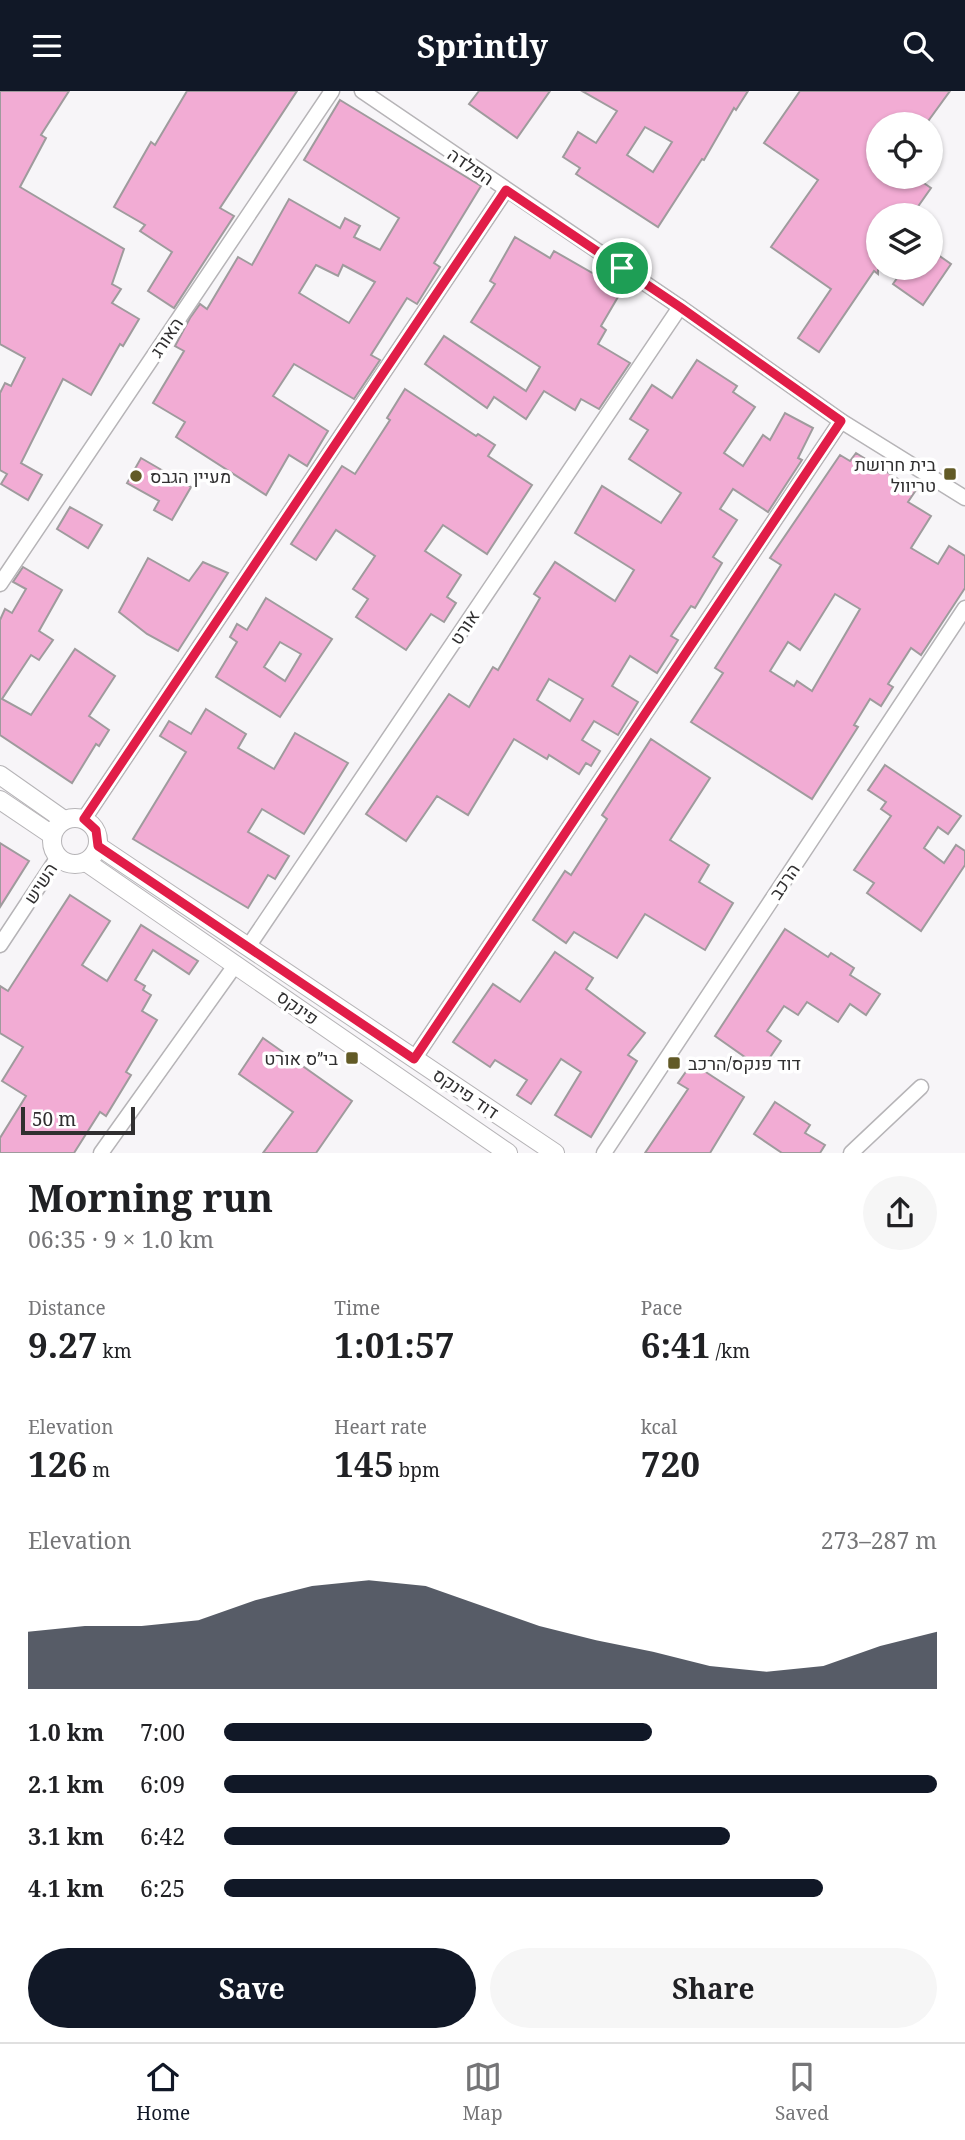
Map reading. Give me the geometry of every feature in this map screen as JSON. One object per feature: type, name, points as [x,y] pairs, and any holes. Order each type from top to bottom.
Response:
[{"type":"street","name":"האורג","points":[[0,584],[332,91]]},
{"type":"street","name":"הפלדה","points":[[362,91],[680,307],[841,421],[965,498]]},
{"type":"street","points":[[84,819],[506,190]]},
{"type":"street","name":"אורט","points":[[248,947],[680,307]]},
{"type":"street","points":[[414,1059],[841,421]]},
{"type":"street","name":"הרכב","points":[[604,1153],[965,608]]},
{"type":"street","points":[[0,775],[64,820]]},
{"type":"street","points":[[0,800],[52,835]]},
{"type":"street","points":[[84,819],[96,830],[98,846],[86,862],[72,864],[58,857],[51,844],[52,835],[64,820],[84,819]]},
{"type":"street","name":"דוד פינקס","points":[[98,846],[555,1153]]},
{"type":"street","name":"השיש","points":[[0,944],[58,857]]},
{"type":"street","name":"פינקס","points":[[86,862],[508,1153]]},
{"type":"street","points":[[101,1153],[236,964]]},
{"type":"street","points":[[851,1153],[921,1087]]},
{"type":"building","points":[[0,91],[69,91],[41,135],[46,138],[20,187],[124,249],[112,284],[121,289],[112,303],[139,319],[123,346],[120,344],[91,395],[63,379],[21,463],[42,475],[28,500],[1,484],[7,474],[0,470],[0,393],[5,383],[11,386],[25,358],[0,344]]},
{"type":"building","points":[[187,91],[297,91],[220,208],[234,216],[174,308],[148,291],[172,252],[140,231],[145,225],[114,207],[151,142],[155,145]]},
{"type":"building","points":[[479,91],[550,91],[517,138],[469,104]]},
{"type":"building","points":[[582,91],[748,91],[736,110],[734,108],[704,160],[702,159],[658,227],[576,174],[580,168],[563,157],[578,132],[596,143],[617,111]],"holes":[[[645,127],[672,142],[653,172],[627,155]]]},
{"type":"building","points":[[800,91],[950,91],[935,112],[866,112],[866,189],[930,189],[920,203],[866,203],[868,280],[819,352],[798,338],[831,289],[771,247],[818,180],[764,143]]},
{"type":"building","points":[[340,100],[481,186],[434,263],[440,267],[417,304],[407,298],[371,355],[380,360],[354,399],[294,364],[273,396],[328,431],[307,466],[289,455],[266,495],[176,437],[185,422],[153,403],[184,351],[175,346],[190,318],[200,304],[207,309],[238,257],[252,265],[289,199],[340,228],[345,218],[360,226],[354,237],[380,250],[399,218],[304,160]],"holes":[[[316,265],[338,276],[343,265],[375,282],[349,323],[299,293]]]},
{"type":"building","points":[[515,237],[550,258],[554,251],[622,290],[601,326],[606,330],[598,344],[630,363],[599,409],[581,399],[575,410],[544,391],[526,419],[494,397],[487,408],[425,364],[444,336],[526,391],[540,367],[471,322],[495,284],[490,281]]},
{"type":"building","points":[[943,258],[951,264],[943,276]]},
{"type":"building","points":[[896,280],[940,280],[923,305],[893,284]]},
{"type":"building","points":[[697,360],[737,386],[733,392],[755,407],[724,453],[743,466],[763,435],[770,440],[785,413],[813,428],[798,458],[802,460],[768,512],[733,489],[720,509],[737,520],[713,557],[722,563],[695,608],[691,606],[671,636],[678,640],[657,673],[630,656],[612,686],[638,702],[618,735],[594,721],[582,740],[600,751],[591,766],[586,763],[579,774],[549,755],[547,759],[514,739],[468,815],[437,796],[406,841],[366,814],[449,694],[469,707],[493,667],[498,670],[540,598],[534,594],[555,562],[615,601],[634,570],[575,533],[602,486],[661,523],[681,493],[629,459],[648,430],[630,419],[652,385],[672,398]],"holes":[[[549,679],[583,699],[570,721],[537,700]]]},
{"type":"building","points":[[405,389],[476,436],[478,434],[495,445],[488,456],[532,485],[487,554],[443,525],[425,551],[461,575],[447,597],[456,603],[444,622],[431,614],[406,650],[356,617],[368,599],[353,589],[375,556],[336,530],[316,560],[291,544],[342,466],[355,474],[390,420],[387,418]]},
{"type":"building","points":[[856,453],[916,490],[908,502],[931,516],[911,548],[938,564],[949,546],[965,556],[965,588],[921,655],[911,648],[888,684],[893,687],[881,706],[870,699],[854,725],[858,727],[812,799],[691,722],[723,673],[715,668],[781,565],[770,558],[840,455],[850,461]],"holes":[[[835,594],[860,609],[812,691],[797,681],[794,686],[770,671],[788,642],[800,650]]]},
{"type":"building","points":[[141,458],[191,487],[172,520],[154,510],[159,501],[127,483]]},
{"type":"building","points":[[70,507],[102,525],[88,548],[57,529]]},
{"type":"building","points":[[148,558],[189,581],[203,562],[228,573],[178,651],[147,634],[119,612]]},
{"type":"building","points":[[23,567],[62,590],[39,631],[53,640],[39,660],[31,655],[2,699],[31,715],[75,649],[115,676],[89,716],[109,730],[99,746],[96,744],[72,783],[0,735],[0,620],[5,609],[12,613],[26,589],[13,582]]},
{"type":"building","points":[[266,598],[332,639],[280,717],[216,677],[237,642],[230,637],[237,624],[247,630]],"holes":[[[280,642],[301,654],[285,681],[264,667]]]},
{"type":"building","points":[[206,709],[246,734],[238,748],[274,769],[295,733],[348,763],[304,834],[262,809],[248,832],[289,856],[275,879],[268,875],[248,908],[133,839],[186,752],[160,736],[169,721],[191,734]]},
{"type":"building","points":[[651,739],[710,778],[670,840],[709,865],[699,882],[733,903],[705,950],[645,914],[617,958],[574,932],[566,943],[533,920],[565,871],[571,875],[607,819],[602,815]]},
{"type":"building","points":[[885,765],[961,816],[948,834],[938,827],[924,848],[944,863],[956,845],[965,851],[965,865],[921,931],[867,893],[874,883],[854,870],[891,816],[881,809],[886,802],[868,790]]},
{"type":"building","points":[[0,843],[29,861],[0,907]]},
{"type":"building","points":[[70,895],[110,921],[82,965],[107,981],[141,925],[198,961],[189,974],[153,950],[135,980],[145,986],[143,990],[151,995],[142,1011],[157,1020],[126,1072],[131,1075],[106,1116],[100,1112],[74,1153],[0,1153],[0,1138],[26,1096],[2,1081],[23,1047],[0,1033],[0,986],[8,991]]},
{"type":"building","points":[[785,929],[828,957],[831,953],[854,968],[850,975],[880,994],[866,1015],[850,1004],[838,1022],[807,1002],[798,1015],[784,1006],[767,1031],[781,1041],[762,1069],[715,1036]]},
{"type":"building","points":[[555,952],[593,978],[586,989],[645,1033],[628,1055],[637,1061],[591,1137],[555,1115],[581,1072],[561,1059],[531,1104],[517,1095],[527,1080],[495,1060],[490,1067],[453,1042],[493,984],[520,1002]]},
{"type":"building","points":[[263,1038],[352,1101],[316,1153],[263,1153],[293,1112],[239,1074]]},
{"type":"building","points":[[692,1063],[744,1097],[710,1153],[645,1153],[688,1089],[678,1083]]},
{"type":"building","points":[[775,1102],[810,1125],[805,1133],[825,1145],[820,1153],[782,1153],[754,1134]]},
{"type":"place","name":"בית חרושת טריוול","points":[[950,474]]},
{"type":"place","name":"מעיין הגבס","points":[[136,476]]},
{"type":"place","name":"בי״ס אורט","points":[[352,1058]]},
{"type":"place","name":"דוד פנקס/הרכב","points":[[674,1063]]},
{"type":"route","points":[[506,190],[622,268],[841,421],[414,1059],[98,846],[96,830],[84,819],[506,190]]}]
